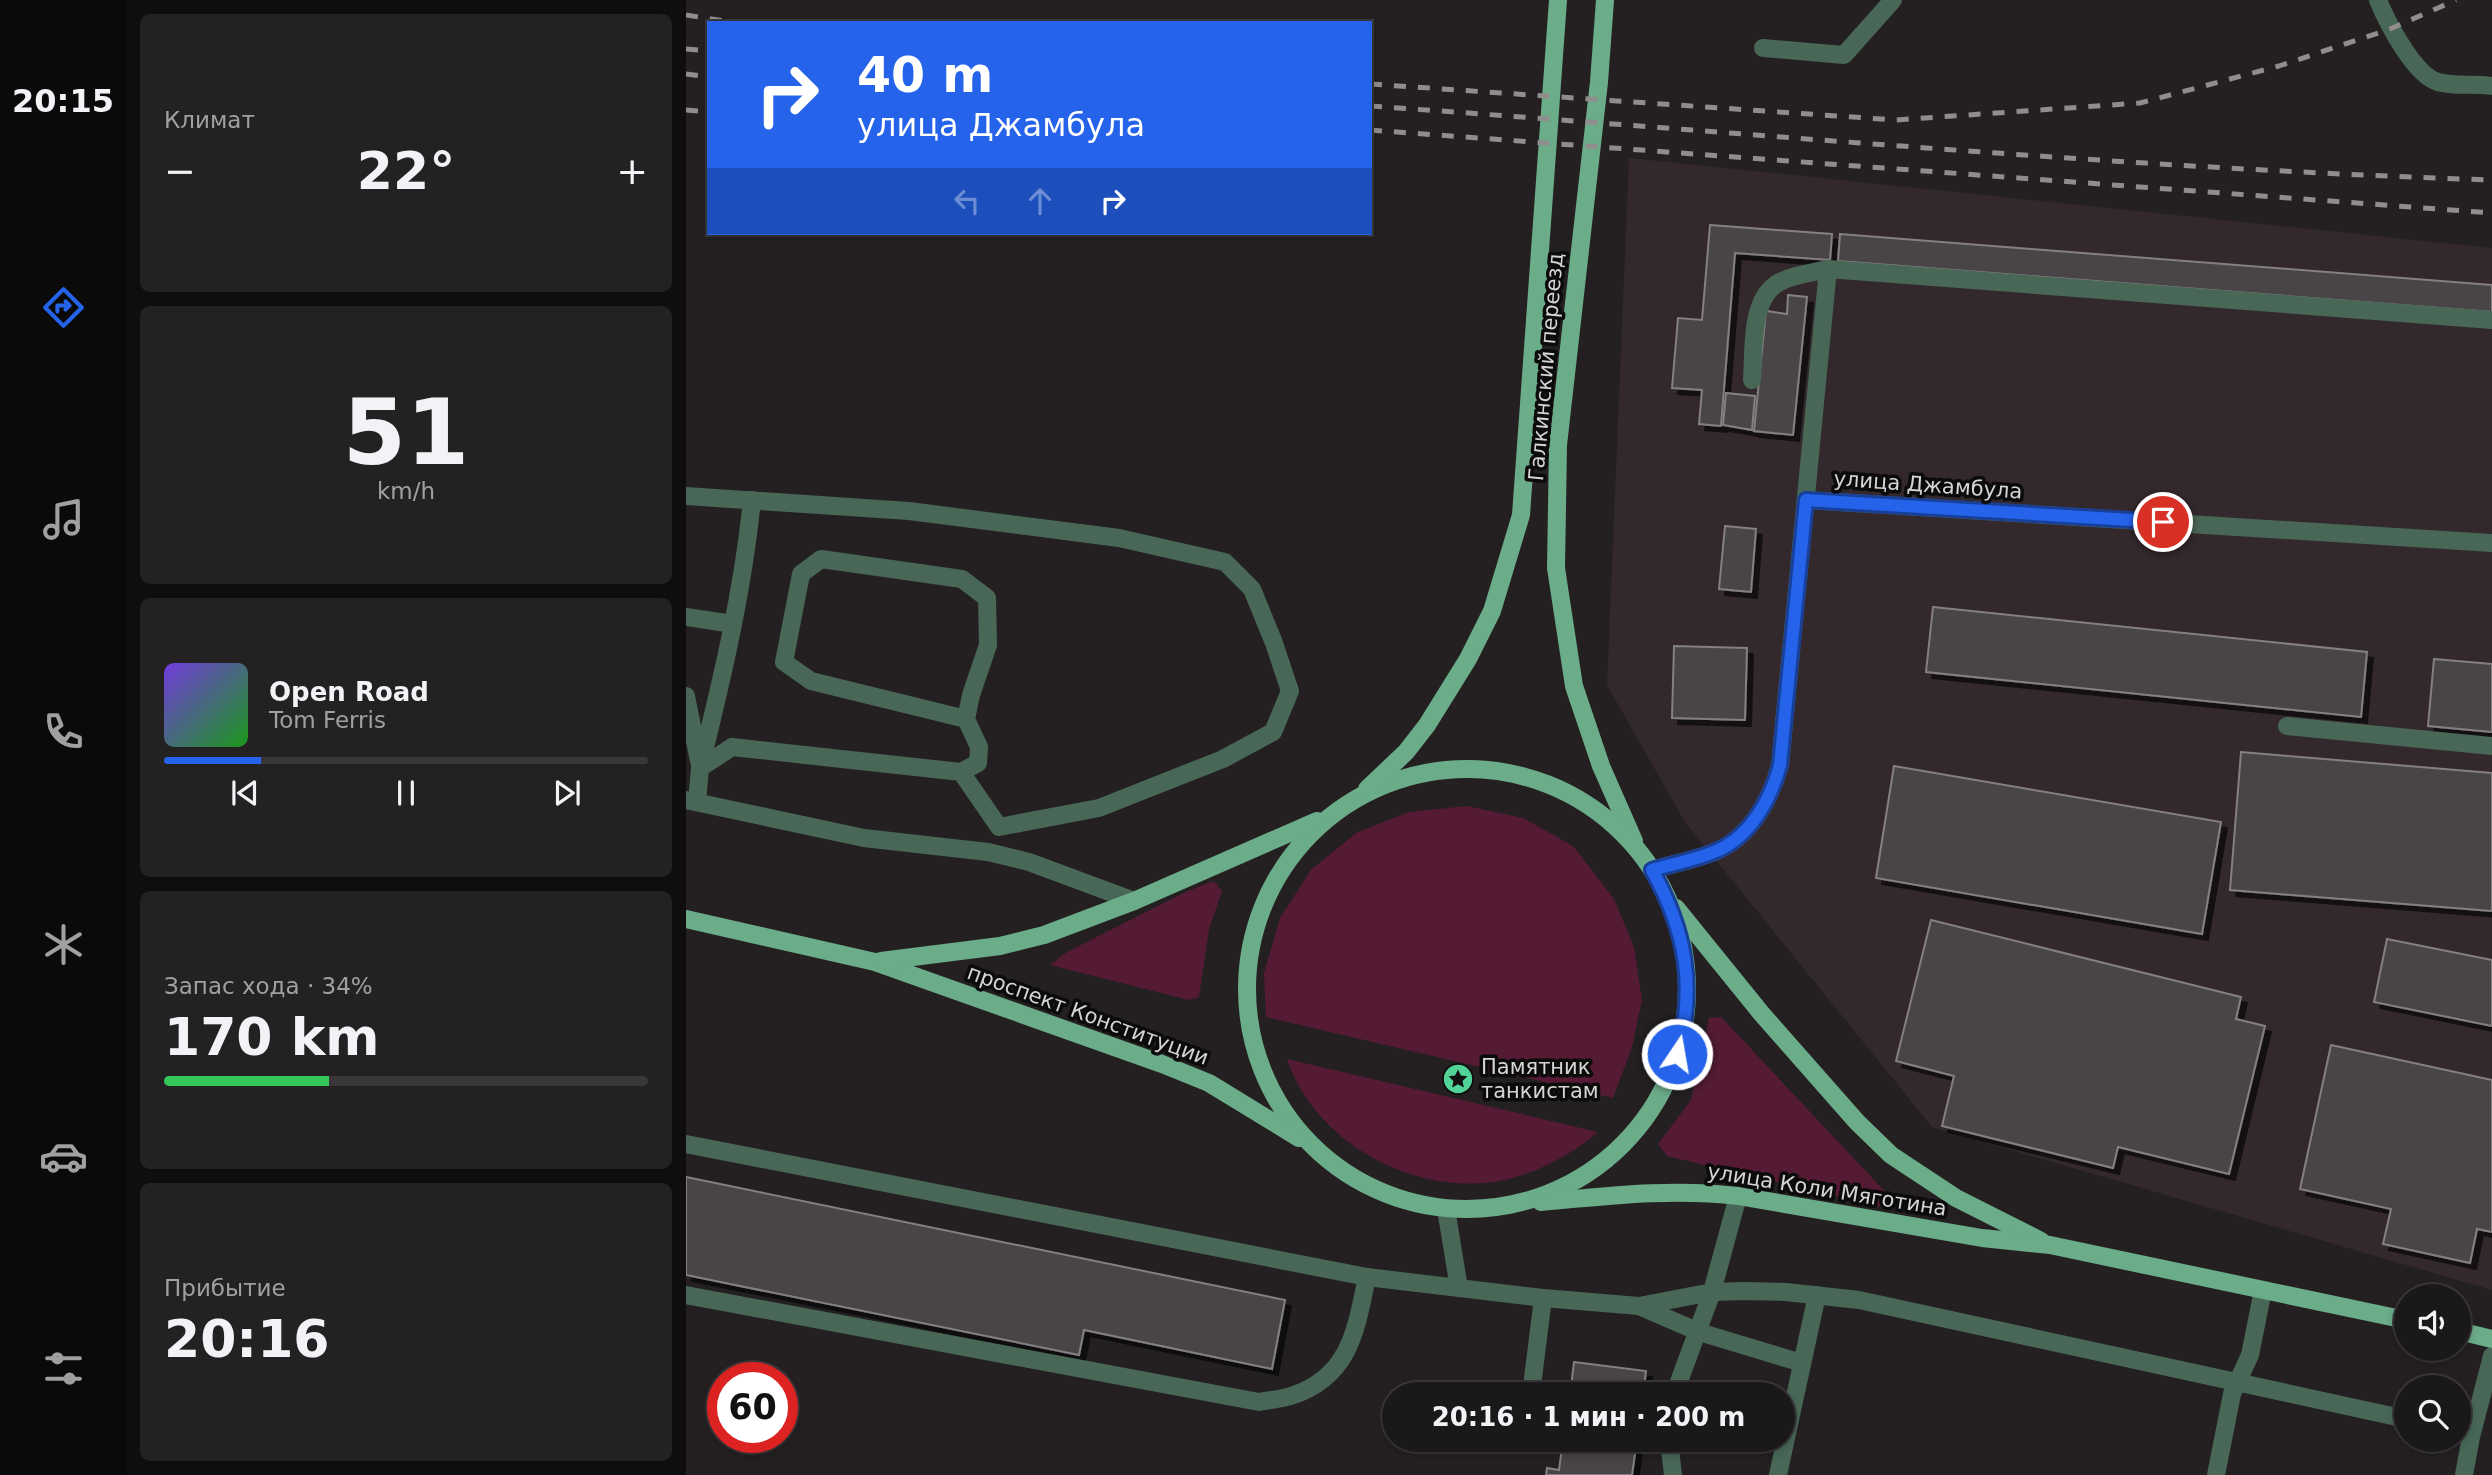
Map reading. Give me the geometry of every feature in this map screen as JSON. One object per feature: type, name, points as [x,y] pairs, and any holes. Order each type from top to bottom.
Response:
[{"type":"main road","points":[[1356,799],[1406,752],[1427,725],[1468,660],[1492,611],[1521,515],[1558,0]]},
{"type":"main road","name":"Галкинский переезд","points":[[1605,0],[1599,82],[1558,445],[1556,568],[1574,686],[1601,766],[1638,851]]},
{"type":"main road","points":[[1485,770],[1528,778],[1569,795],[1607,820],[1638,851],[1652,870],[1679,929],[1686,965],[1687,989],[1682,1037],[1672,1071],[1656,1103],[1642,1123],[1609,1158],[1580,1178],[1513,1205],[1446,1209],[1400,1199],[1368,1186],[1339,1168],[1313,1146],[1286,1114],[1265,1075],[1252,1035],[1247,992],[1251,949],[1263,908],[1283,870],[1321,820],[1356,799],[1397,781],[1440,771],[1485,770]]},
{"type":"main road","name":"проспект Конституции","points":[[876,962],[1000,946],[1044,935],[1134,901],[1321,820]]},
{"type":"main road","name":"улица Коли Мяготина","points":[[1666,896],[1761,1013],[1857,1122],[1891,1155],[1955,1198],[2050,1245]]},
{"type":"main road","name":"проспект Конституции","points":[[686,919],[876,962],[1162,1064],[1209,1083],[1313,1146]]},
{"type":"main road","name":"улица Коли Мяготина","points":[[1513,1205],[1654,1192],[1702,1191],[1982,1238],[2050,1245],[2394,1317]]},
{"type":"main road","points":[[2471,1334],[2492,1339]]},
{"type":"street","points":[[1763,48],[1844,55],[1893,0]]},
{"type":"street","points":[[2378,0],[2390,29],[2414,63],[2436,82],[2492,85]]},
{"type":"street","points":[[1806,500],[1828,269]]},
{"type":"street","points":[[1752,380],[1757,308],[1773,286],[1795,277],[1828,269],[2492,320]]},
{"type":"street","points":[[686,496],[909,511],[1119,538],[1225,562],[1252,589],[1290,691],[1273,732],[1223,759],[1099,808],[999,827],[961,772]]},
{"type":"street","points":[[752,500],[747,552],[733,624],[691,801],[864,838],[988,852],[1029,862],[1134,901]]},
{"type":"street","name":"улица Джамбула","points":[[1652,870],[1715,852],[1732,843],[1746,830],[1774,787],[1780,765],[1806,500],[2492,542]]},
{"type":"street","points":[[700,768],[733,747],[961,772],[978,763],[979,747],[966,719],[988,645],[986,598],[962,579],[821,559],[801,574],[784,662],[811,681],[966,719]]},
{"type":"street","points":[[686,617],[733,624]]},
{"type":"street","points":[[686,696],[700,768]]},
{"type":"street","points":[[2287,726],[2492,746]]},
{"type":"street","points":[[686,1144],[1367,1277],[1543,1298],[1639,1306],[1712,1293],[1743,1291],[1859,1300],[2394,1416]]},
{"type":"street","points":[[1679,1382],[1712,1293],[1738,1196]]},
{"type":"street","points":[[1446,1209],[1459,1288]]},
{"type":"street","points":[[686,1294],[1259,1402],[1292,1396],[1326,1379],[1342,1359],[1354,1335],[1367,1277]]},
{"type":"street","points":[[2216,1475],[2232,1394],[2250,1355],[2263,1290]]},
{"type":"street","points":[[1778,1475],[1817,1295]]},
{"type":"street","points":[[1532,1382],[1543,1298]]},
{"type":"street","points":[[1639,1306],[1699,1332],[1802,1363]]},
{"type":"street","points":[[2471,1417],[2492,1356]]},
{"type":"street","points":[[1671,1452],[1673,1475]]},
{"type":"street","points":[[2464,1475],[2465,1452]]},
{"type":"shaded area","points":[[1629,158],[2492,248],[2492,1290],[1932,1127],[1685,822],[1607,685]]},
{"type":"shaded area","points":[[1467,806],[1523,818],[1573,846],[1614,899],[1634,947],[1642,1000],[1632,1047],[1613,1098],[1266,1017],[1264,973],[1280,918],[1311,870],[1356,833],[1409,812]]},
{"type":"shaded area","points":[[1214,881],[1222,891],[1209,929],[1199,997],[1189,1000],[1050,965],[1067,952],[1188,891]]},
{"type":"shaded area","points":[[1721,1017],[1891,1198],[1891,1209],[1667,1156],[1658,1144],[1691,1100],[1709,1018]]},
{"type":"shaded area","points":[[1287,1059],[1598,1132],[1556,1160],[1522,1175],[1475,1183],[1441,1181],[1408,1173],[1376,1160],[1347,1141],[1322,1117],[1301,1090]]},
{"type":"building","points":[[1710,225],[1832,234],[1830,260],[1735,253],[1721,426],[1699,424],[1702,390],[1672,388],[1678,318],[1702,320]]},
{"type":"building","points":[[1840,234],[2492,285],[2492,312],[1838,261]]},
{"type":"building","points":[[1788,295],[1807,297],[1793,435],[1754,431],[1766,311],[1787,314]]},
{"type":"building","points":[[1726,393],[1755,396],[1752,430],[1723,425]]},
{"type":"building","points":[[1725,526],[1756,529],[1751,592],[1719,589]]},
{"type":"building","points":[[1933,607],[2367,652],[2361,717],[1926,672]]},
{"type":"building","points":[[1674,646],[1747,648],[1745,720],[1672,718]]},
{"type":"building","points":[[2434,659],[2492,664],[2492,732],[2428,726]]},
{"type":"building","points":[[2241,752],[2492,773],[2492,911],[2230,890]]},
{"type":"building","points":[[1894,766],[2221,822],[2202,934],[1876,878]]},
{"type":"building","points":[[1931,920],[2241,997],[2236,1019],[2265,1026],[2229,1174],[2118,1147],[2113,1168],[1942,1126],[1954,1076],[1896,1061]]},
{"type":"building","points":[[2387,939],[2492,960],[2492,1026],[2374,1002]]},
{"type":"building","points":[[2331,1045],[2492,1080],[2492,1232],[2477,1229],[2470,1263],[2383,1244],[2391,1209],[2300,1189]]},
{"type":"building","points":[[686,1177],[1285,1300],[1272,1369],[1084,1330],[1079,1355],[686,1275]]},
{"type":"building","points":[[1574,1362],[1646,1371],[1645,1382],[1572,1382]]},
{"type":"building","points":[[1561,1452],[1635,1452],[1632,1475],[1546,1475],[1547,1468],[1559,1470]]},
{"type":"railway","points":[[1372,84],[1896,120],[2140,103],[2279,66],[2390,29],[2456,0]]},
{"type":"railway","points":[[686,15],[724,21]]},
{"type":"railway","points":[[686,49],[707,51]]},
{"type":"railway","points":[[686,74],[707,77]]},
{"type":"railway","points":[[1372,106],[2071,158],[2492,180]]},
{"type":"railway","points":[[686,110],[707,112]]},
{"type":"railway","points":[[1372,130],[2492,213]]},
{"type":"place","name":"Памятник танкистам","points":[[1458,1079]]},
{"type":"route","points":[[1677,1054],[1687,1001],[1686,965],[1679,929],[1652,870],[1715,852],[1732,843],[1762,809],[1774,787],[1780,765],[1806,500],[2163,522]]}]
